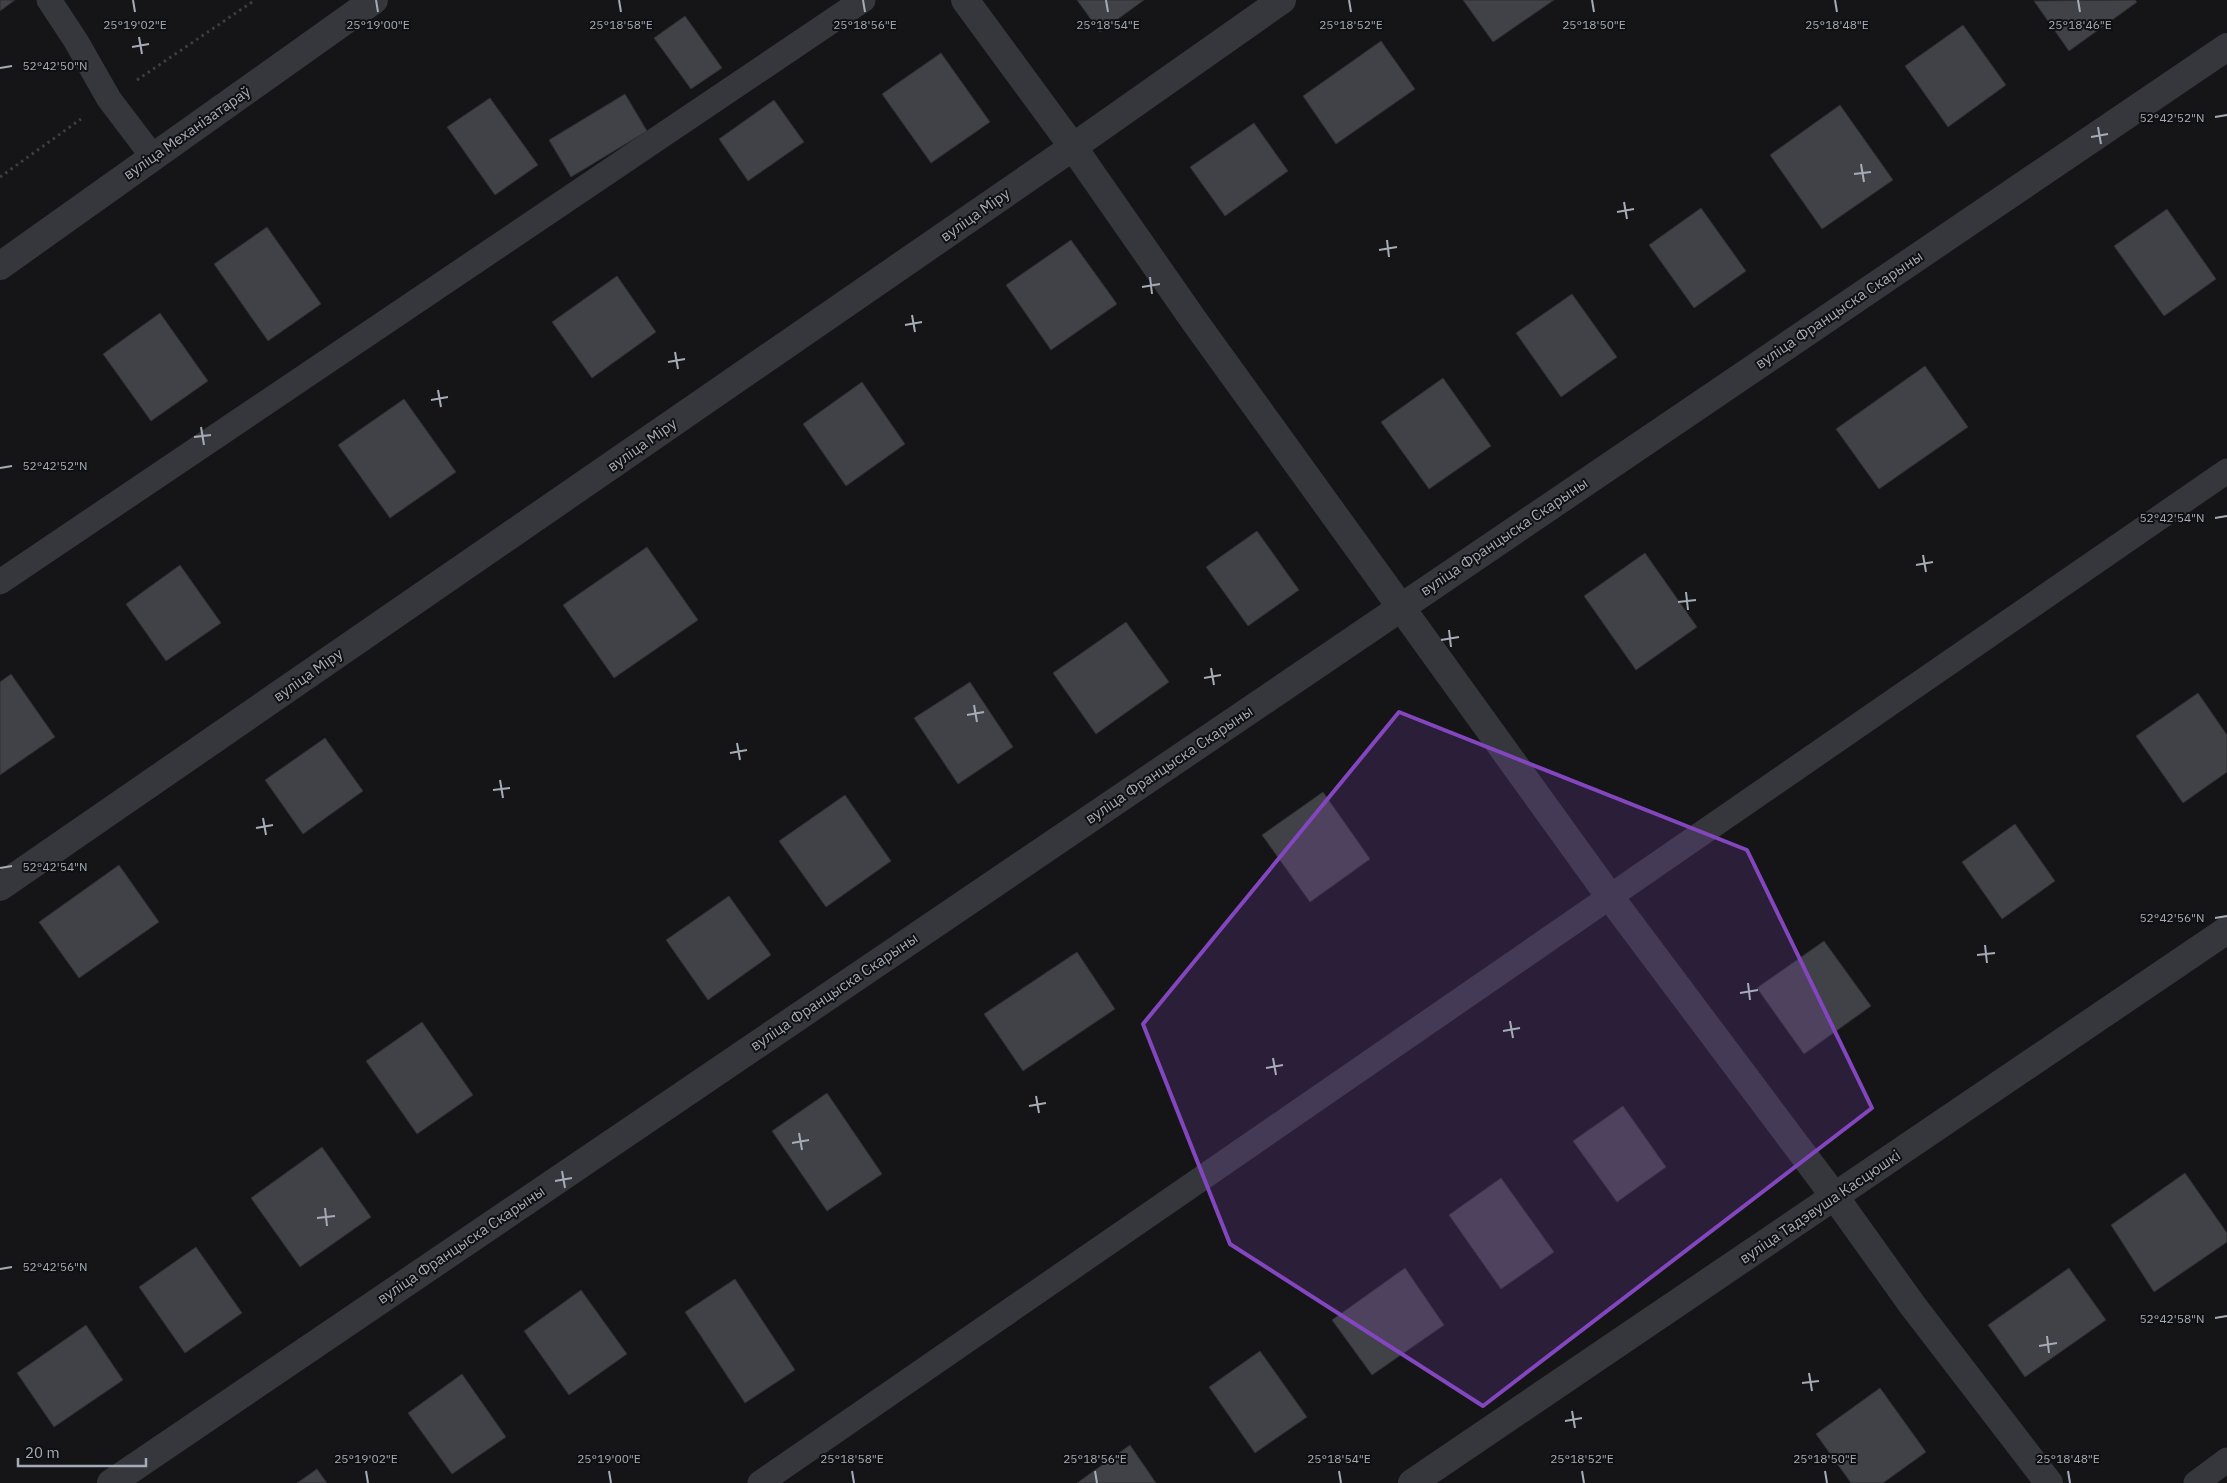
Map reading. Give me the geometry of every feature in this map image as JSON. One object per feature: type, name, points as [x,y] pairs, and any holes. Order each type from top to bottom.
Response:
[{"type":"street","name":"вуліца Механізатараў","points":[[0,266],[374,0]]},
{"type":"street","points":[[965,0],[1610,897],[1835,1197],[1913,1306],[2049,1483]]},
{"type":"street","name":"вуліца Міру","points":[[0,887],[1282,0]]},
{"type":"street","name":"вуліца Францыска Скарыны","points":[[111,1483],[2227,47]]},
{"type":"street","name":"вуліца Тадэвуша Касцюшкі","points":[[1412,1483],[2227,930]]},
{"type":"lane","points":[[49,0],[76,40],[109,99],[153,158]]},
{"type":"lane","points":[[0,582],[864,0]]},
{"type":"lane","points":[[760,1483],[2227,471]]},
{"type":"lane","points":[[2196,1483],[2227,1460]]},
{"type":"highlighted area","points":[[1399,712],[1747,850],[1872,1108],[1483,1406],[1230,1244],[1143,1024]]},
{"type":"building","points":[[0,0],[15,0],[0,11]]},
{"type":"building","points":[[1077,0],[1144,0],[1100,32]]},
{"type":"building","points":[[1463,0],[1554,0],[1493,42]]},
{"type":"building","points":[[2135,0],[2137,2],[2069,51],[2034,1]]},
{"type":"building","points":[[685,16],[722,68],[691,89],[654,38]]},
{"type":"building","points":[[1963,25],[2006,85],[1948,127],[1905,66]]},
{"type":"building","points":[[1381,41],[1415,89],[1336,144],[1303,96]]},
{"type":"building","points":[[941,53],[990,122],[931,163],[882,94]]},
{"type":"building","points":[[625,94],[647,131],[571,177],[549,140]]},
{"type":"building","points":[[490,98],[538,165],[495,195],[447,127]]},
{"type":"building","points":[[774,100],[804,142],[748,181],[719,139]]},
{"type":"building","points":[[1840,105],[1893,180],[1822,229],[1770,155]]},
{"type":"building","points":[[1254,123],[1288,171],[1225,216],[1190,167]]},
{"type":"building","points":[[1701,208],[1746,271],[1694,308],[1649,245]]},
{"type":"building","points":[[2167,209],[2216,279],[2164,316],[2114,246]]},
{"type":"building","points":[[267,227],[321,304],[268,341],[214,264]]},
{"type":"building","points":[[1071,240],[1117,304],[1051,350],[1006,285]]},
{"type":"building","points":[[617,276],[656,332],[592,378],[552,322]]},
{"type":"building","points":[[1572,294],[1617,357],[1561,397],[1516,333]]},
{"type":"building","points":[[160,313],[208,381],[151,421],[103,354]]},
{"type":"building","points":[[1925,366],[1968,427],[1879,489],[1836,429]]},
{"type":"building","points":[[1443,378],[1491,446],[1429,489],[1381,422]]},
{"type":"building","points":[[862,382],[905,444],[846,486],[803,424]]},
{"type":"building","points":[[404,399],[456,472],[390,518],[338,445]]},
{"type":"building","points":[[1257,531],[1299,590],[1248,626],[1206,567]]},
{"type":"building","points":[[647,547],[698,620],[614,678],[563,605]]},
{"type":"building","points":[[1645,553],[1697,627],[1636,670],[1584,596]]},
{"type":"building","points":[[180,565],[221,623],[166,661],[126,604]]},
{"type":"building","points":[[1126,622],[1169,682],[1096,734],[1053,673]]},
{"type":"building","points":[[11,674],[55,737],[0,775],[0,682]]},
{"type":"building","points":[[970,682],[1013,747],[958,784],[914,718]]},
{"type":"building","points":[[2198,693],[2227,735],[2227,772],[2183,803],[2136,736]]},
{"type":"building","points":[[325,738],[363,791],[303,834],[265,780]]},
{"type":"building","points":[[1323,792],[1370,859],[1310,902],[1262,835]]},
{"type":"building","points":[[845,795],[891,861],[826,907],[779,841]]},
{"type":"building","points":[[2015,824],[2055,881],[2002,919],[1962,862]]},
{"type":"building","points":[[119,865],[159,922],[79,978],[39,922]]},
{"type":"building","points":[[729,896],[771,955],[708,1000],[666,940]]},
{"type":"building","points":[[1824,941],[1871,1006],[1804,1054],[1757,988]]},
{"type":"building","points":[[1077,952],[1115,1009],[1023,1071],[984,1014]]},
{"type":"building","points":[[422,1022],[473,1095],[417,1134],[366,1061]]},
{"type":"building","points":[[827,1093],[882,1174],[827,1211],[772,1131]]},
{"type":"building","points":[[1623,1106],[1666,1167],[1617,1202],[1573,1141]]},
{"type":"building","points":[[322,1147],[371,1217],[300,1267],[251,1198]]},
{"type":"building","points":[[2185,1173],[2227,1233],[2227,1242],[2154,1292],[2111,1225]]},
{"type":"building","points":[[1501,1178],[1554,1252],[1501,1289],[1449,1215]]},
{"type":"building","points":[[196,1247],[242,1313],[185,1353],[139,1287]]},
{"type":"building","points":[[1405,1268],[1444,1325],[1372,1375],[1332,1320]]},
{"type":"building","points":[[2069,1268],[2106,1320],[2025,1377],[1988,1325]]},
{"type":"building","points":[[735,1279],[795,1370],[745,1403],[685,1312]]},
{"type":"building","points":[[581,1290],[627,1354],[569,1395],[524,1331]]},
{"type":"building","points":[[86,1325],[123,1380],[54,1427],[17,1373]]},
{"type":"building","points":[[1260,1351],[1307,1417],[1255,1453],[1209,1387]]},
{"type":"building","points":[[462,1374],[506,1437],[452,1474],[408,1413]]},
{"type":"building","points":[[1880,1388],[1926,1452],[1883,1483],[1851,1483],[1816,1434]]},
{"type":"building","points":[[1130,1445],[1156,1483],[1077,1483]]},
{"type":"building","points":[[317,1469],[327,1483],[297,1483]]}]
